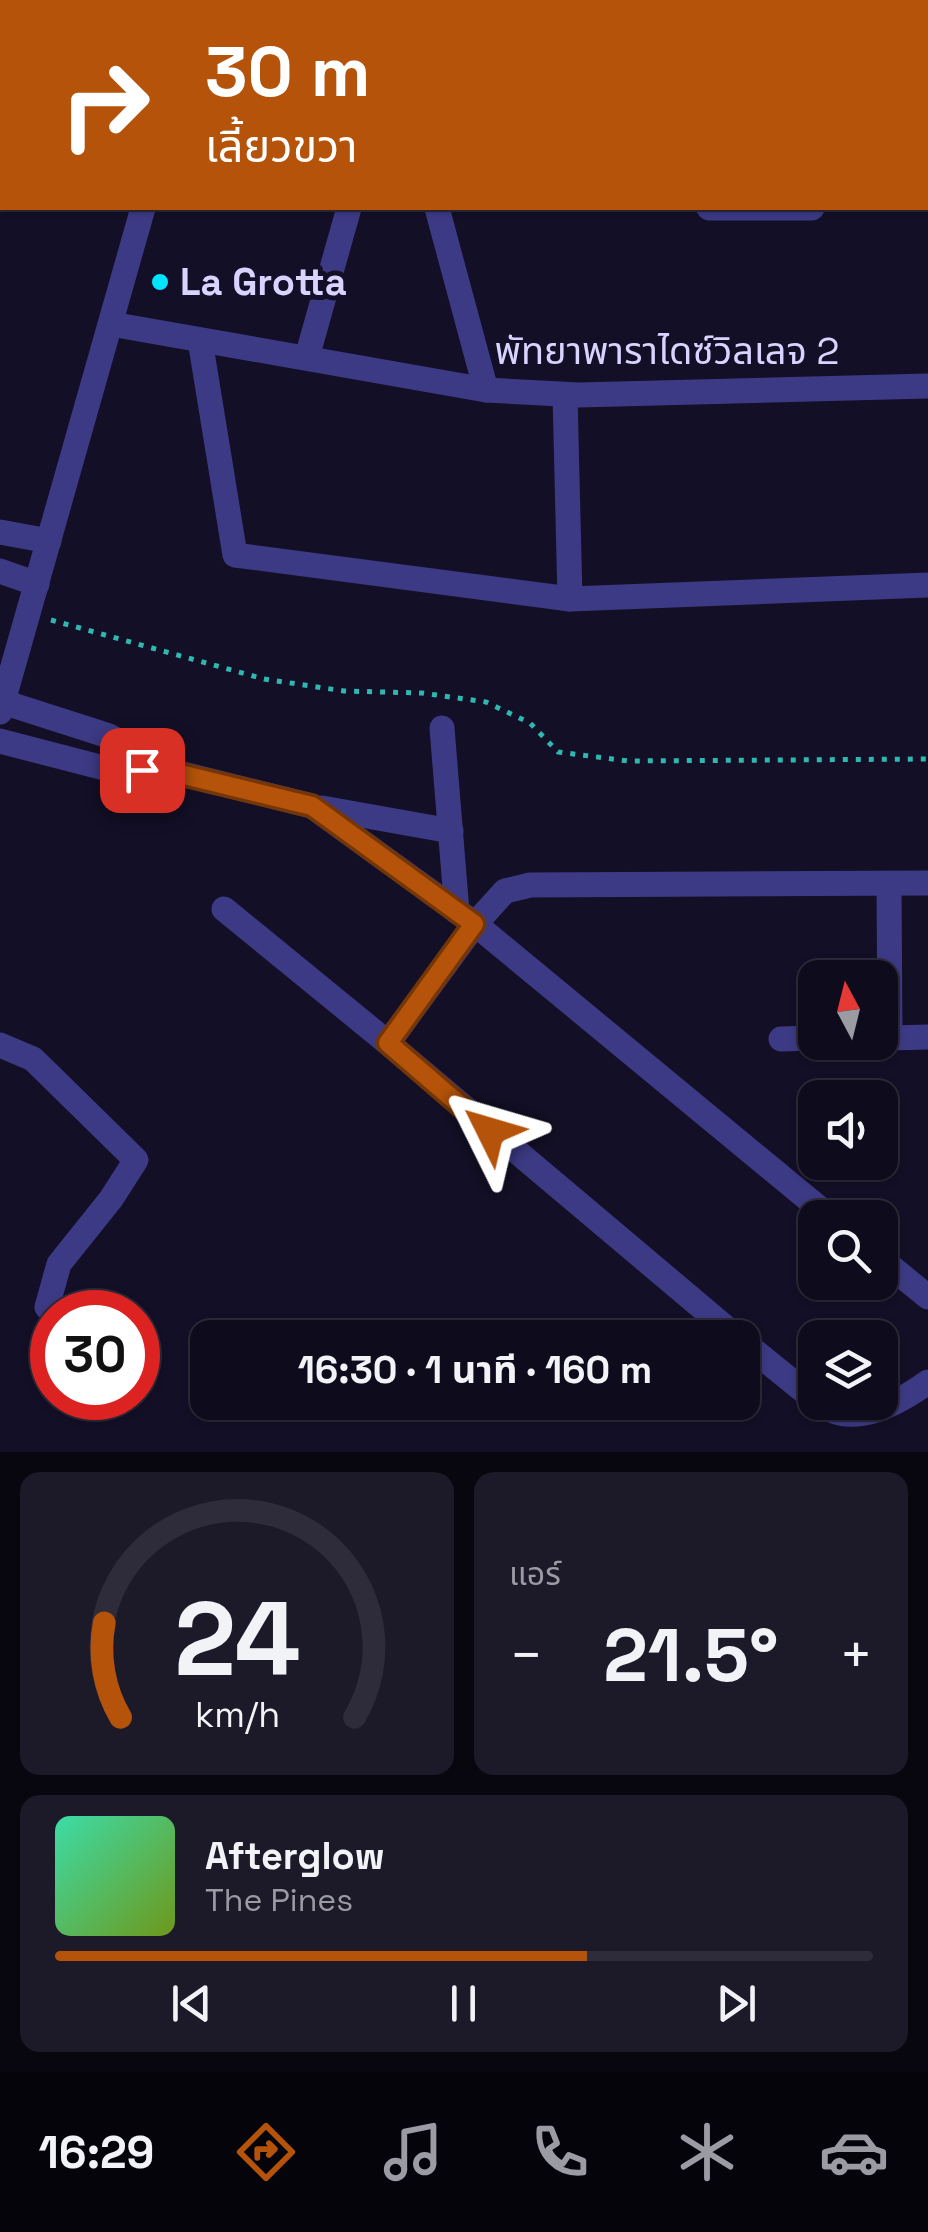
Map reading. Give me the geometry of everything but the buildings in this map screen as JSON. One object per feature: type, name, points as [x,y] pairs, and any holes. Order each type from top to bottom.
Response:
[{"type":"street","points":[[142,210],[2,707],[109,736],[180,774]]},
{"type":"street","points":[[308,357],[348,210]]},
{"type":"street","points":[[438,210],[486,390]]},
{"type":"street","name":"พัทยาพาราไดซ์วิลเลจ 2","points":[[111,324],[486,390],[565,395],[928,386]]},
{"type":"street","points":[[200,340],[235,555],[570,599],[928,586]]},
{"type":"street","points":[[565,395],[570,599]]},
{"type":"street","points":[[0,532],[50,540]]},
{"type":"street","points":[[0,571],[37,584]]},
{"type":"street","points":[[442,728],[451,830],[466,918]]},
{"type":"street","points":[[0,740],[104,768],[180,774],[312,806],[451,830]]},
{"type":"street","points":[[312,806],[466,918],[809,1200]]},
{"type":"street","points":[[887,960],[889,884]]},
{"type":"street","points":[[388,1043],[466,918],[505,891],[530,885],[928,884]]},
{"type":"street","points":[[224,910],[717,1320]]},
{"type":"street","points":[[898,1038],[928,1037]]},
{"type":"street","points":[[780,1039],[798,1038]]},
{"type":"street","points":[[0,1045],[33,1059],[136,1160],[111,1200],[59,1264],[52,1290]]},
{"type":"street","points":[[898,1273],[928,1297]]},
{"type":"street","points":[[760,1355],[798,1386]]},
{"type":"street","points":[[898,1398],[928,1382]]},
{"type":"path","points":[[29,614],[264,680],[344,691],[422,692],[486,702],[530,723],[558,752],[628,761],[928,759]]},
{"type":"place","name":"La Grotta","points":[[160,282]]},
{"type":"route","points":[[142,770],[180,774],[312,806],[474,924],[388,1043],[490,1131]]}]
